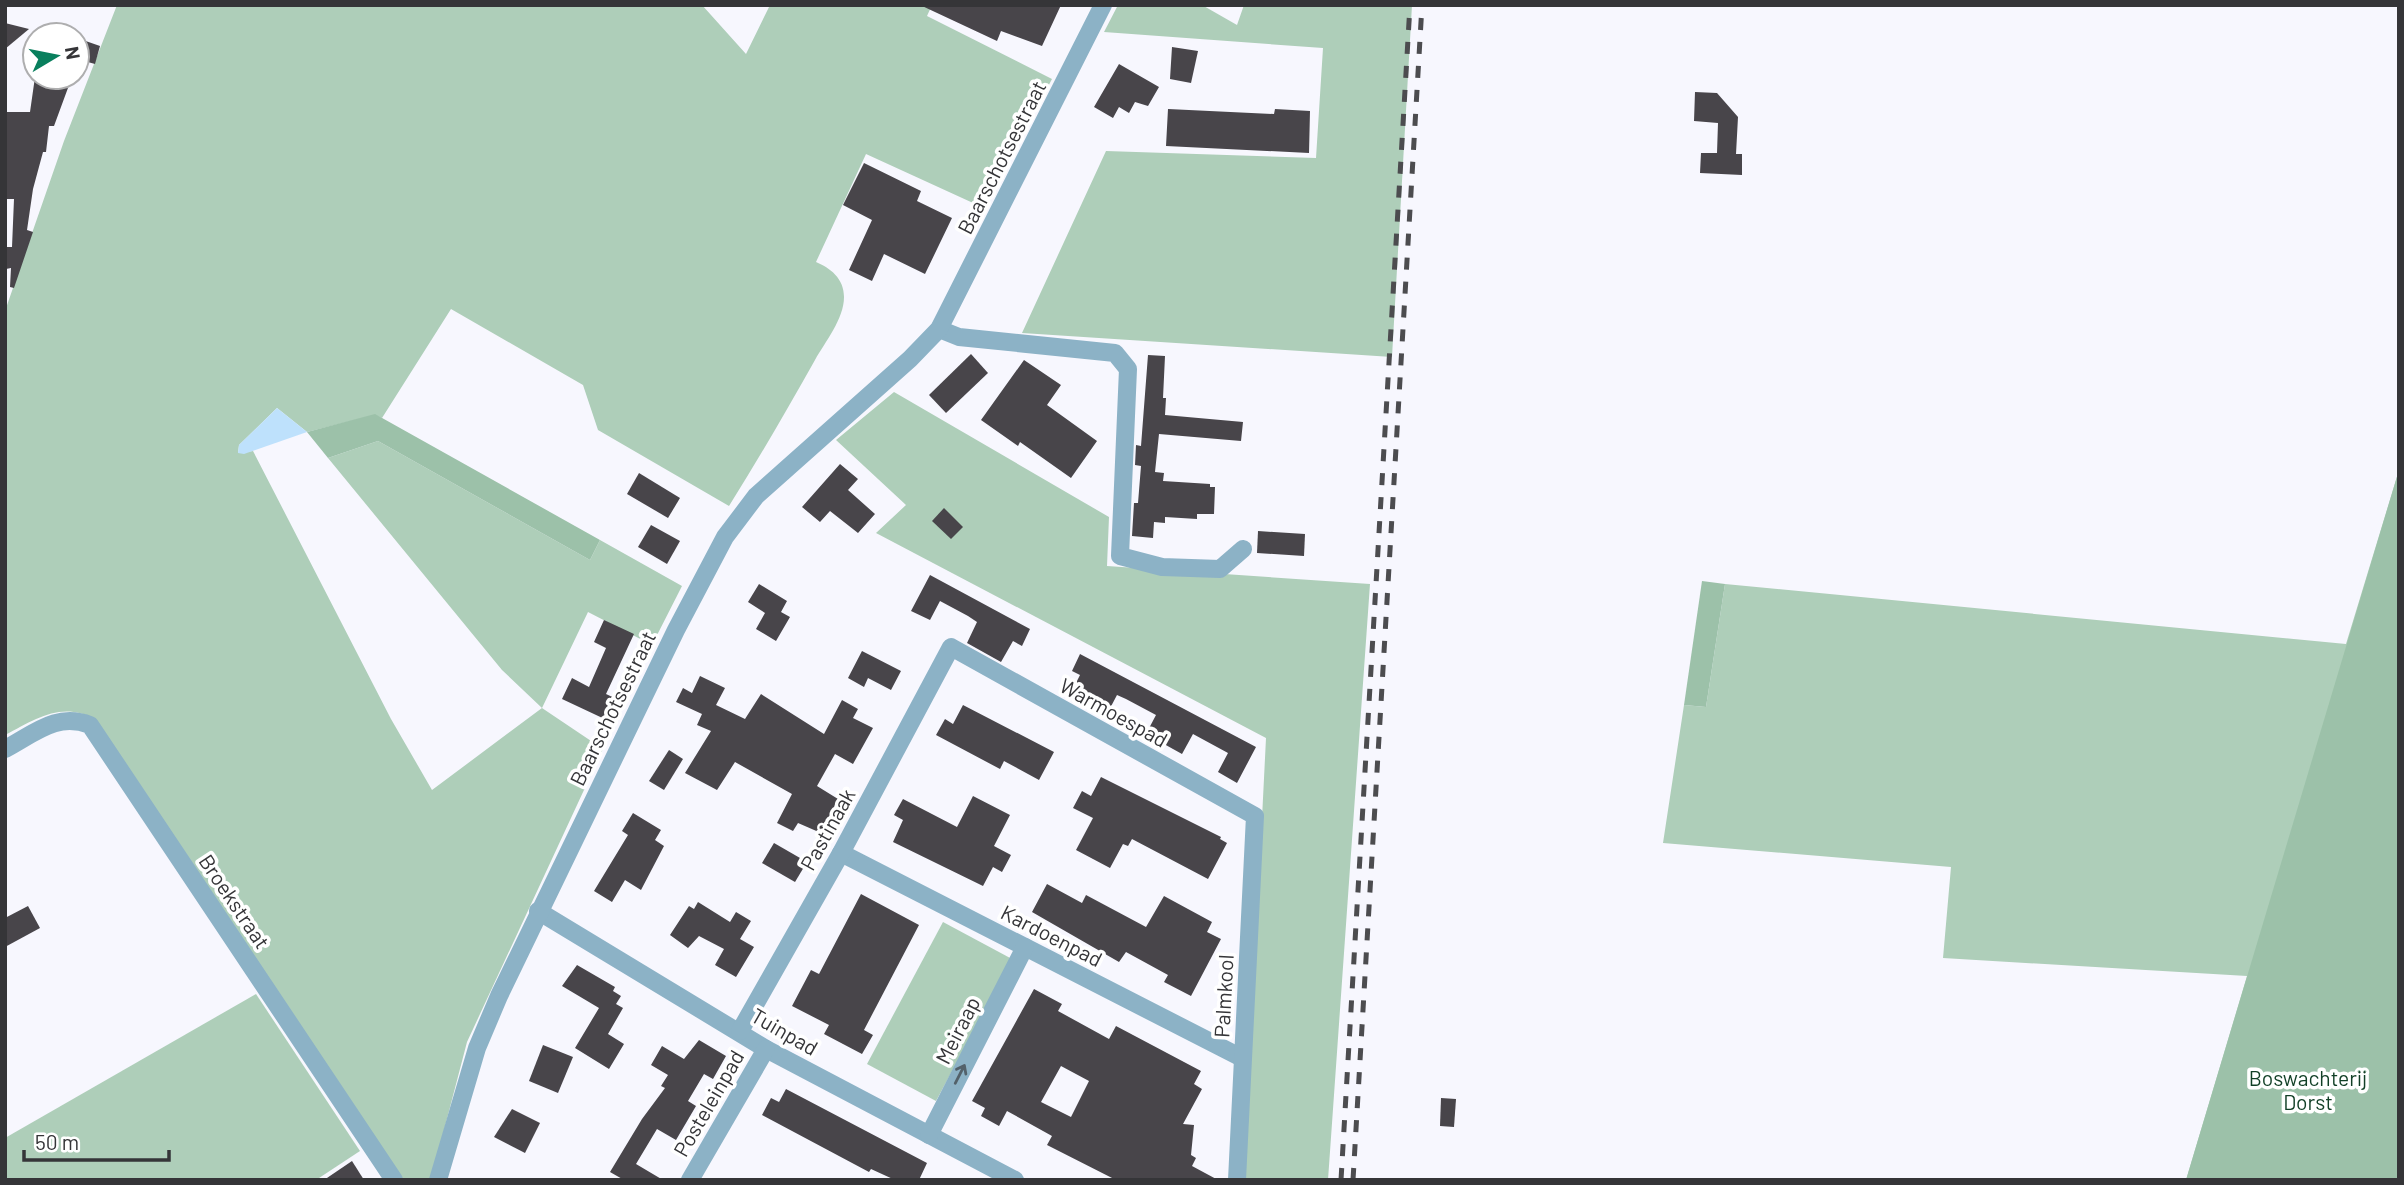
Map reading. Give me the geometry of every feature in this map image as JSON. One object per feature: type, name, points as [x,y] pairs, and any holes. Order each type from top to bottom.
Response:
[{"type":"street","name":"Baarschotsestraat","points":[[438,1180],[477,1048],[538,911],[676,630],[725,537],[756,496],[910,359],[939,329],[1103,5]]},
{"type":"street","points":[[939,329],[959,337],[1115,353],[1128,369],[1120,556],[1162,567],[1220,569],[1243,549]]},
{"type":"street","name":"Warmoespad","points":[[951,647],[1255,816]]},
{"type":"street","name":"Pastinaak","points":[[740,1031],[841,853],[951,647]]},
{"type":"street","name":"Broekstraat","points":[[5,749],[60,719],[75,719],[90,725],[394,1180]]},
{"type":"street","name":"Palmkool","points":[[1237,1180],[1255,816]]},
{"type":"street","name":"Kardoenpad","points":[[841,853],[1242,1058]]},
{"type":"street","name":"Tuinpad","points":[[538,911],[766,1049],[1015,1180]]},
{"type":"street","name":"Meiraap","points":[[929,1135],[1025,947]]},
{"type":"street","name":"Posteleinpad","points":[[690,1180],[766,1049]]},
{"type":"green space","points":[[117,5],[702,5],[746,54],[770,5],[932,5],[927,16],[1052,79],[984,208],[866,154],[816,262],[831,271],[842,284],[844,297],[841,314],[729,506],[598,430],[583,385],[451,309],[382,418],[375,415],[307,432],[277,408],[239,445],[238,453],[253,451],[391,719],[432,790],[542,708],[603,749],[467,1042],[431,1180],[399,1180],[95,719],[83,714],[60,712],[38,718],[5,735],[5,311],[83,91],[91,91],[91,72]]},
{"type":"green space","points":[[1118,5],[1202,5],[1237,25],[1244,5],[1412,5],[1392,357],[1022,333],[1106,151],[1316,158],[1323,48],[1104,32]]},
{"type":"green space","points":[[894,392],[1109,517],[1107,566],[1370,584],[1328,1180],[1244,1180],[1266,738],[876,533],[906,505],[836,440]]},
{"type":"green space","points":[[375,414],[600,540],[590,560],[378,441],[328,458],[307,432]]},
{"type":"green space","points":[[378,441],[590,560],[600,540],[682,586],[652,645],[588,612],[542,708],[502,670],[328,458]]},
{"type":"green space","points":[[2399,470],[2399,1180],[2186,1180],[2247,976],[1943,958],[1951,867],[1663,843],[1684,705],[1706,707],[1725,584],[2346,644]]},
{"type":"green space","name":"Boswachterij Dorst","points":[[2399,470],[2399,1180],[2186,1180]]},
{"type":"green space","points":[[1702,581],[1725,584],[1706,707],[1684,705]]},
{"type":"green space","points":[[943,922],[1012,959],[936,1101],[867,1064]]},
{"type":"green space","points":[[256,994],[360,1151],[316,1180],[5,1180],[5,1138]]},
{"type":"water","points":[[277,408],[307,432],[244,454],[238,453],[239,445]]},
{"type":"building","points":[[920,5],[1061,5],[1042,46],[1001,31],[997,41]]},
{"type":"building","points":[[5,23],[21,27],[21,36],[5,49]]},
{"type":"building","points":[[91,43],[100,46],[95,64],[91,63]]},
{"type":"building","points":[[1172,47],[1198,51],[1191,83],[1170,79]]},
{"type":"building","points":[[1119,64],[1159,87],[1148,106],[1135,102],[1129,113],[1119,107],[1113,118],[1094,107]]},
{"type":"building","points":[[33,91],[67,91],[54,126],[49,126],[46,152],[43,152],[33,189],[27,230],[33,232],[14,288],[10,287],[11,268],[6,269],[6,247],[12,247],[14,199],[7,199],[5,187],[5,112],[30,112]]},
{"type":"building","points":[[1695,92],[1717,93],[1738,117],[1736,154],[1742,154],[1742,175],[1700,173],[1701,153],[1717,153],[1718,123],[1694,121]]},
{"type":"building","points":[[1168,109],[1274,114],[1275,109],[1310,111],[1309,153],[1166,146]]},
{"type":"building","points":[[864,163],[921,191],[917,201],[952,218],[925,274],[884,254],[872,281],[849,270],[872,220],[843,205]]},
{"type":"building","points":[[971,354],[988,373],[946,413],[929,395]]},
{"type":"building","points":[[1148,355],[1165,356],[1165,415],[1243,422],[1241,441],[1159,434],[1155,472],[1164,473],[1163,481],[1210,484],[1210,487],[1215,487],[1214,514],[1197,514],[1197,519],[1165,517],[1165,523],[1154,522],[1153,538],[1132,536],[1134,503],[1138,503],[1141,466],[1135,465],[1136,445],[1141,446]]},
{"type":"building","points":[[1024,360],[1061,385],[1047,405],[1097,441],[1071,478],[1020,442],[1018,446],[981,420]]},
{"type":"building","points":[[840,464],[858,479],[848,490],[875,514],[858,533],[830,511],[820,522],[802,507]]},
{"type":"building","points":[[639,473],[680,498],[668,518],[627,494]]},
{"type":"building","points":[[944,508],[963,527],[951,539],[932,521]]},
{"type":"building","points":[[651,525],[680,541],[667,564],[638,547]]},
{"type":"building","points":[[1258,531],[1305,534],[1304,556],[1257,553]]},
{"type":"building","points":[[930,575],[1030,629],[1022,646],[1013,641],[1001,662],[967,643],[977,622],[968,616],[940,601],[930,620],[911,611]]},
{"type":"building","points":[[759,584],[787,601],[781,612],[790,617],[776,641],[756,629],[765,613],[748,602]]},
{"type":"building","points":[[604,620],[634,634],[606,694],[621,701],[611,722],[562,699],[572,678],[589,687],[606,648],[594,642]]},
{"type":"building","points":[[862,651],[901,671],[891,690],[868,678],[864,687],[848,678]]},
{"type":"building","points":[[1080,654],[1256,747],[1237,783],[1218,772],[1228,753],[1193,734],[1182,754],[1146,734],[1156,715],[1126,699],[1117,695],[1107,714],[1070,695],[1080,675],[1072,671]]},
{"type":"building","points":[[700,676],[725,688],[716,705],[745,719],[761,694],[824,734],[842,700],[858,709],[853,718],[873,728],[853,764],[835,754],[817,786],[838,799],[821,833],[798,823],[793,831],[777,823],[792,794],[735,762],[717,790],[685,773],[711,731],[697,725],[702,714],[676,702],[683,688],[692,693]]},
{"type":"building","points":[[963,705],[1054,752],[1039,780],[1004,761],[1000,769],[936,735],[945,719],[953,724]]},
{"type":"building","points":[[669,750],[683,759],[664,790],[649,781]]},
{"type":"building","points":[[1101,777],[1221,837],[1220,839],[1227,843],[1208,879],[1132,839],[1128,846],[1123,844],[1110,868],[1076,850],[1093,818],[1073,808],[1082,791],[1091,796]]},
{"type":"building","points":[[973,796],[1010,815],[994,846],[1011,855],[1002,872],[993,867],[983,886],[893,842],[903,820],[894,815],[903,799],[957,827]]},
{"type":"building","points":[[633,813],[661,830],[655,840],[664,846],[641,890],[625,880],[612,902],[594,891],[628,835],[622,831]]},
{"type":"building","points":[[774,843],[807,862],[795,882],[762,863]]},
{"type":"building","points":[[1047,884],[1082,903],[1086,895],[1146,927],[1164,896],[1212,922],[1207,932],[1221,939],[1191,996],[1164,982],[1168,975],[1126,952],[1119,962],[1032,912]]},
{"type":"building","points":[[861,894],[919,925],[864,1030],[873,1035],[862,1054],[824,1034],[829,1025],[792,1006],[811,970],[819,974]]},
{"type":"building","points":[[698,902],[730,922],[736,912],[751,921],[740,939],[754,947],[736,977],[715,965],[724,949],[699,936],[688,948],[670,935],[689,906],[694,909]]},
{"type":"building","points":[[28,906],[40,928],[5,947],[5,918]]},
{"type":"building","points":[[577,965],[615,987],[613,991],[621,996],[616,1004],[623,1008],[608,1034],[624,1044],[609,1069],[575,1048],[599,1008],[562,986]]},
{"type":"building","points":[[1034,989],[1062,1004],[1058,1011],[1109,1039],[1116,1026],[1201,1071],[1194,1084],[1202,1089],[1183,1124],[1194,1125],[1191,1155],[1196,1158],[1192,1166],[1218,1180],[1116,1180],[1047,1145],[1052,1136],[1007,1111],[999,1126],[981,1116],[985,1108],[972,1101]],"holes":[[[1061,1066],[1089,1081],[1071,1117],[1041,1102]]]},
{"type":"building","points":[[699,1040],[726,1056],[713,1079],[704,1074],[688,1101],[696,1106],[676,1140],[657,1129],[636,1164],[663,1180],[624,1180],[610,1172],[642,1119],[665,1088],[661,1086],[668,1075],[651,1065],[662,1046],[684,1059]]},
{"type":"building","points":[[543,1045],[573,1057],[558,1093],[529,1081]]},
{"type":"building","points":[[786,1089],[927,1163],[919,1180],[895,1180],[871,1169],[869,1172],[762,1115],[771,1098],[779,1102]]},
{"type":"building","points":[[1441,1098],[1456,1099],[1454,1127],[1440,1126]]},
{"type":"building","points":[[512,1109],[540,1123],[525,1153],[494,1137]]},
{"type":"building","points":[[352,1161],[364,1180],[324,1180]]},
{"type":"railway","points":[[1341,1180],[1410,5]]},
{"type":"railway","points":[[1353,1180],[1422,5]]}]
